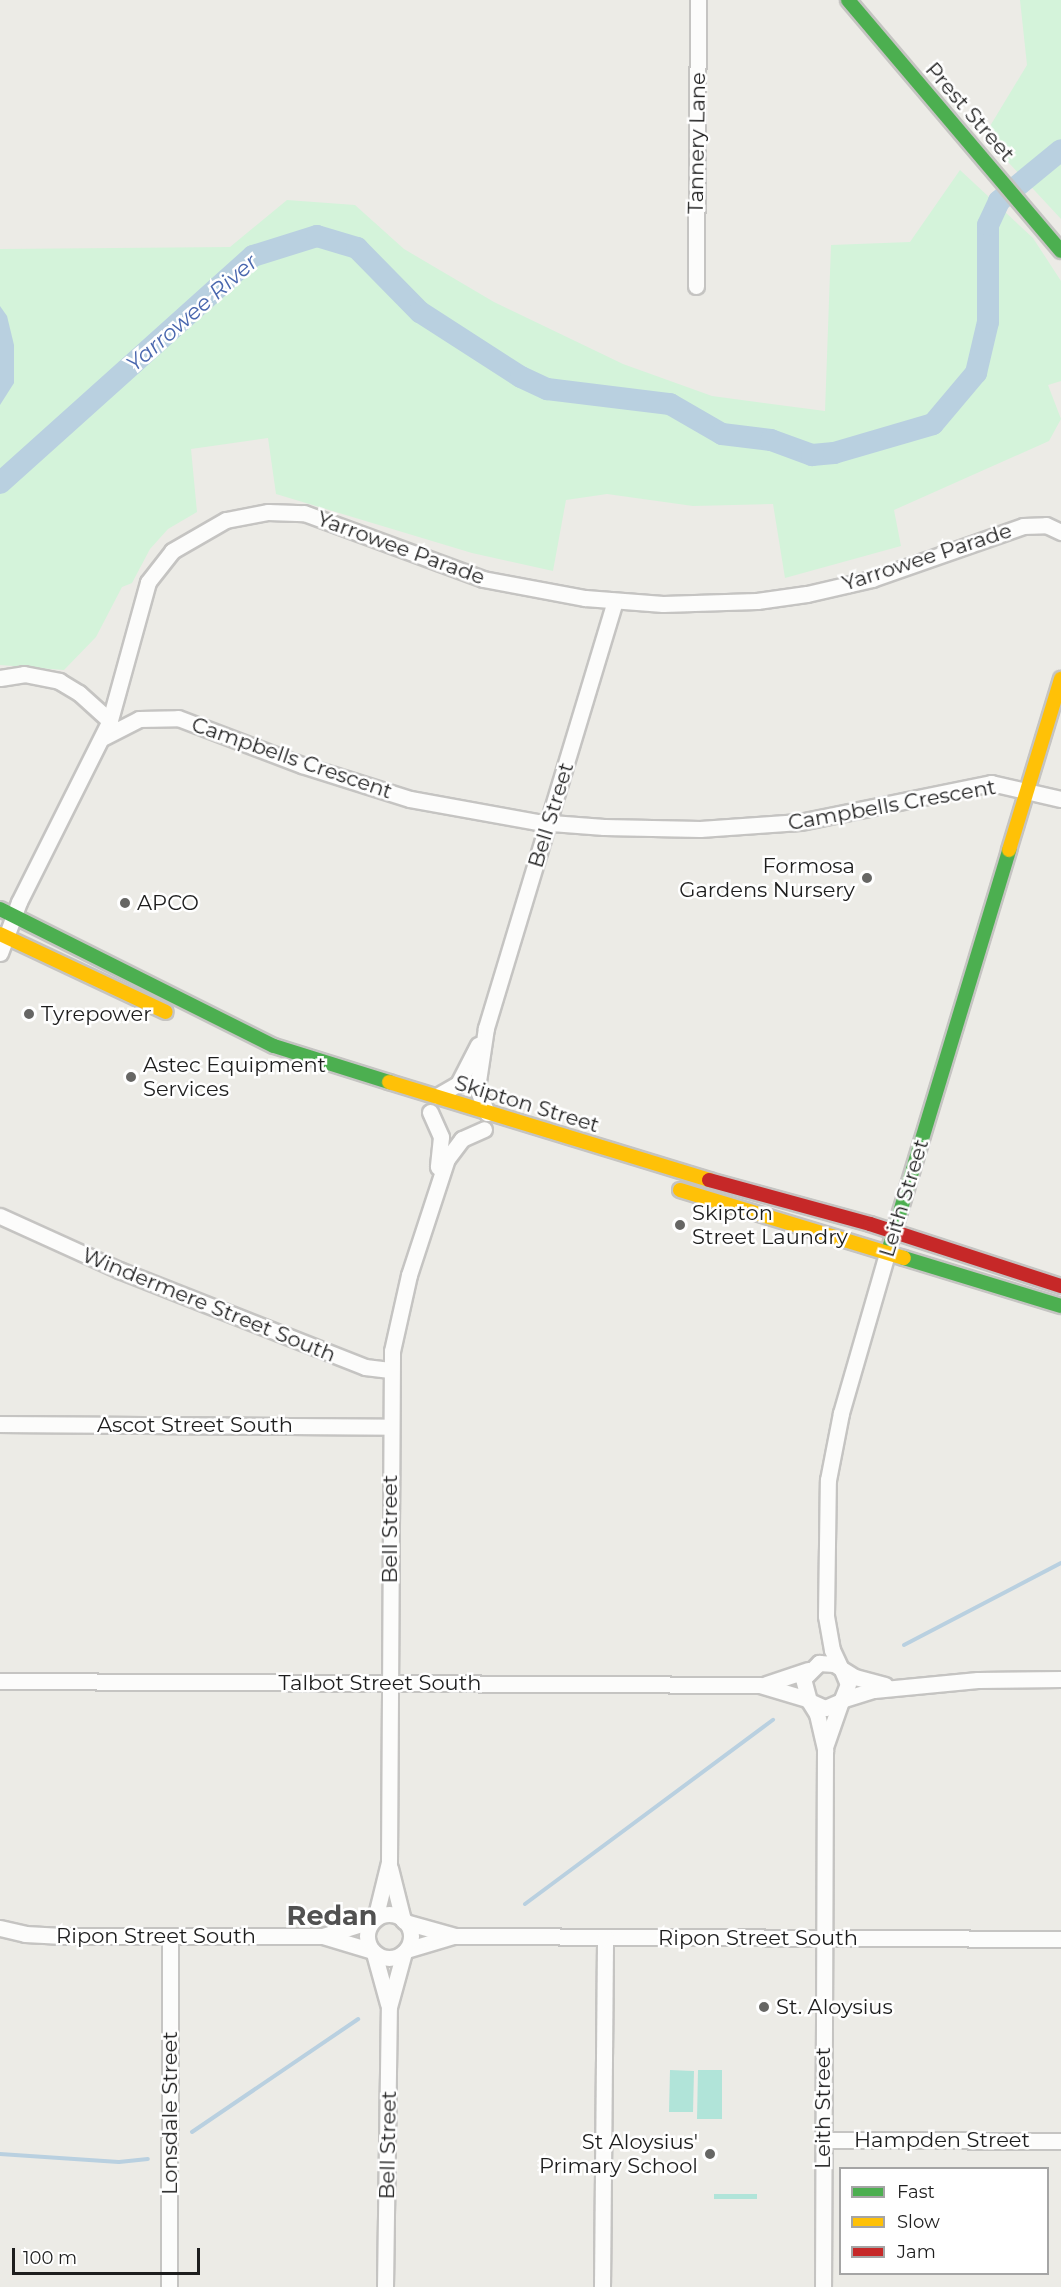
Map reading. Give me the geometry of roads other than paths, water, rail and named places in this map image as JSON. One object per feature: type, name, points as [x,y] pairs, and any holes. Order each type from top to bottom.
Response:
[{"type":"main road","name":"Prest Street","points":[[848,0],[1061,251]]},
{"type":"main road","points":[[1028,789],[1061,680]]},
{"type":"main road","name":"Leith Street","points":[[887,1254],[1028,789]]},
{"type":"main road","name":"Skipton Street","points":[[7,913],[274,1046],[432,1105],[457,1120],[490,1131]]},
{"type":"main road","points":[[4,935],[180,1019]]},
{"type":"main road","points":[[260,1056],[277,1063]]},
{"type":"main road","name":"Skipton Street","points":[[411,1107],[432,1105],[488,1113],[894,1232],[1061,1286]]},
{"type":"main road","points":[[663,1185],[1061,1306]]},
{"type":"street","name":"Tannery Lane","points":[[696,286],[698,0]]},
{"type":"street","name":"Yarrowee Parade","points":[[0,953],[7,913],[110,721],[124,681],[139,604],[151,576],[184,542],[235,517],[280,511],[310,515],[483,579],[615,601],[684,604],[807,594],[872,579],[1023,526],[1044,524],[1061,532]]},
{"type":"street","name":"Bell Street","points":[[488,1113],[477,1088],[486,1029],[615,601]]},
{"type":"street","points":[[0,678],[24,674],[59,681],[110,721]]},
{"type":"street","name":"Campbells Crescent","points":[[98,744],[110,732],[133,721],[178,718],[302,765],[410,799],[549,823],[650,830],[738,828],[860,812],[987,784],[1028,789],[1061,799]]},
{"type":"street","name":"Bell Street","points":[[375,1920],[389,1862],[390,1370],[396,1326],[431,1202],[442,1145],[432,1105],[458,1084],[486,1029]]},
{"type":"street","name":"Bell Street","points":[[431,1202],[453,1147],[490,1131]]},
{"type":"street","name":"Windermere Street South","points":[[0,1216],[29,1230],[365,1367],[390,1370]]},
{"type":"street","name":"Windermere Street South","points":[[0,1223],[29,1230]]},
{"type":"street","name":"Leith Street","points":[[841,1668],[832,1650],[826,1616],[831,1459],[887,1254]]},
{"type":"street","name":"Ascot Street South","points":[[0,1424],[390,1426]]},
{"type":"street","name":"Leith Street","points":[[809,1669],[826,1616]]},
{"type":"street","points":[[896,1688],[825,1662],[809,1669],[802,1686],[808,1700],[825,1708],[842,1700],[896,1688],[1002,1678],[1061,1679]]},
{"type":"street","points":[[841,1668],[848,1684],[842,1700]]},
{"type":"street","name":"Talbot Street South","points":[[760,1685],[809,1669]]},
{"type":"street","name":"Talbot Street South","points":[[0,1681],[760,1685],[808,1700]]},
{"type":"street","name":"Leith Street","points":[[808,1700],[818,1714],[825,1750],[823,2287]]},
{"type":"street","name":"Leith Street","points":[[825,1750],[842,1700]]},
{"type":"street","name":"Bell Street","points":[[389,1862],[404,1921]]},
{"type":"street","points":[[391,1914],[404,1921],[411,1936],[405,1951],[390,1958],[374,1952],[367,1936],[375,1920],[391,1914]]},
{"type":"street","name":"Ripon Street South","points":[[0,1928],[25,1934],[171,1938],[323,1936],[375,1920]]},
{"type":"street","name":"Ripon Street South","points":[[404,1921],[455,1936],[1061,1939]]},
{"type":"street","name":"Ripon Street South","points":[[0,1940],[25,1934]]},
{"type":"street","name":"Ripon Street South","points":[[323,1936],[374,1952]]},
{"type":"street","name":"Ripon Street South","points":[[405,1951],[455,1936]]},
{"type":"street","points":[[602,2287],[605,1937]]},
{"type":"street","name":"Lonsdale Street","points":[[169,2287],[171,1938]]},
{"type":"street","name":"Bell Street","points":[[386,2286],[389,2007],[405,1951]]},
{"type":"street","name":"Bell Street","points":[[374,1952],[389,2007]]},
{"type":"street","name":"Hampden Street","points":[[823,2140],[1061,2141]]},
{"type":"waterway","name":"Yarrowee River","points":[[0,483],[253,256],[317,236],[357,248],[420,312],[521,377],[547,389],[670,404],[722,434],[771,440],[812,455],[834,453],[933,424],[976,373],[988,322],[988,225],[999,201],[1061,150]]},
{"type":"waterway","points":[[904,1645],[1061,1563]]},
{"type":"waterway","points":[[525,1904],[773,1720]]},
{"type":"waterway","points":[[192,2132],[358,2019]]},
{"type":"waterway","points":[[0,2154],[119,2162],[148,2159]]},
{"type":"place","name":"Formosa Gardens Nursery","points":[[867,878]]},
{"type":"place","name":"APCO","points":[[125,903]]},
{"type":"place","name":"Tyrepower","points":[[29,1014]]},
{"type":"place","name":"Astec Equipment Services","points":[[131,1077]]},
{"type":"place","name":"Skipton Street Laundry","points":[[680,1225]]},
{"type":"place","name":"St. Aloysius","points":[[764,2007]]},
{"type":"place","name":"St Aloysius' Primary School","points":[[710,2154]]},
{"type":"district","name":"Redan","points":[[332,1916]]}]
